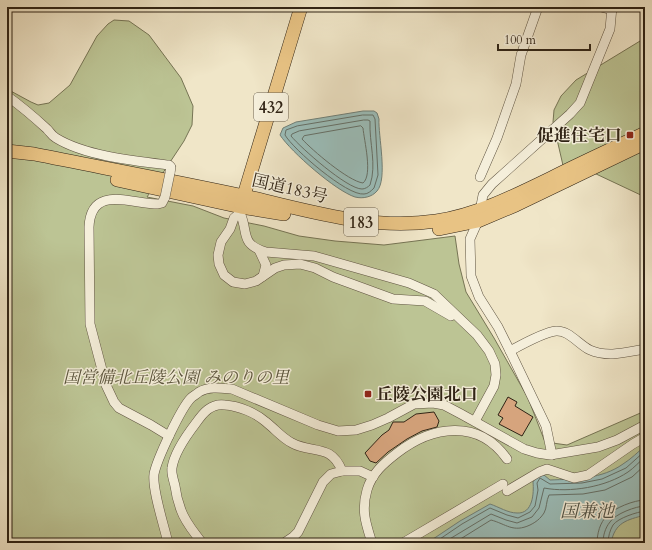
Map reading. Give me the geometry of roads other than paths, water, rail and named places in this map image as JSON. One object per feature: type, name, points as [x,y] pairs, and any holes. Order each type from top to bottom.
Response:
[{"type":"highway","name":"432","points":[[241,205],[302,7]]},
{"type":"highway","name":"国道183号","points":[[479,215],[513,196],[645,133]]},
{"type":"highway","name":"国道183号","points":[[7,159],[33,161],[351,229],[377,232],[404,232],[438,230],[479,215],[516,204],[644,147]]},
{"type":"highway","name":"国道183号","points":[[7,151],[34,154],[241,205]]},
{"type":"street","points":[[480,177],[497,138],[516,84],[521,55],[538,7]]},
{"type":"street","points":[[552,455],[546,426],[498,327],[479,297],[471,276],[470,239],[479,215],[484,195],[492,184],[580,103],[610,29],[612,8],[601,7]]},
{"type":"street","points":[[7,96],[22,106],[54,137],[68,144],[82,150],[169,165],[171,168],[165,197],[162,203],[158,204],[110,199],[100,202],[93,210],[89,227],[90,319],[106,385],[114,402],[119,408],[169,436]]},
{"type":"street","points":[[241,205],[244,234],[249,243],[259,250],[266,252],[314,256],[409,283],[434,294],[477,335],[489,351],[495,364],[496,375],[494,386],[475,421]]},
{"type":"street","points":[[241,205],[230,229],[221,242],[218,255],[219,264],[224,275],[233,282],[245,284],[256,281],[275,268],[284,265],[300,264],[315,268],[333,278],[392,299],[425,301],[461,321]]},
{"type":"street","points":[[259,250],[266,265],[264,276]]},
{"type":"street","points":[[510,351],[556,330],[564,332],[588,349],[598,353],[612,354],[645,349]]},
{"type":"street","points":[[168,543],[155,489],[154,475],[169,436],[183,410],[192,398],[201,391],[217,387],[232,389],[318,425],[338,431],[356,430],[372,425],[407,407],[422,402],[444,405],[524,449],[552,455],[598,447],[617,440],[645,425]]},
{"type":"street","points":[[202,543],[185,519],[181,510],[172,467],[175,457],[192,428],[203,414],[213,406],[232,406],[258,416],[292,444],[330,454],[342,471]]},
{"type":"street","points":[[372,543],[366,526],[364,508],[367,491],[373,477],[381,466],[402,449],[417,440],[446,430],[459,430],[482,437],[500,450],[507,459]]},
{"type":"street","points":[[403,543],[505,487],[547,469],[574,478],[588,475],[633,444],[645,438]]},
{"type":"street","points":[[284,543],[298,532],[323,482],[331,474],[342,471],[360,471],[373,477]]},
{"type":"water","points":[[363,111],[374,111],[377,113],[379,119],[382,177],[380,185],[375,193],[361,198],[347,193],[314,170],[280,135],[283,128],[296,122]]},
{"type":"water","name":"国兼池","points":[[645,446],[645,515],[627,521],[619,526],[615,530],[611,543],[427,543],[460,521],[490,504],[514,513],[526,510],[529,507],[533,497],[533,482],[538,474],[544,475],[550,480],[588,477],[606,473],[632,458]]},
{"type":"place","name":"促進住宅口","points":[[630,135]]},
{"type":"place","name":"丘陵公園北口","points":[[368,394]]},
{"type":"park label","name":"国営備北丘陵公園 みのりの里","points":[[176,377]]}]
